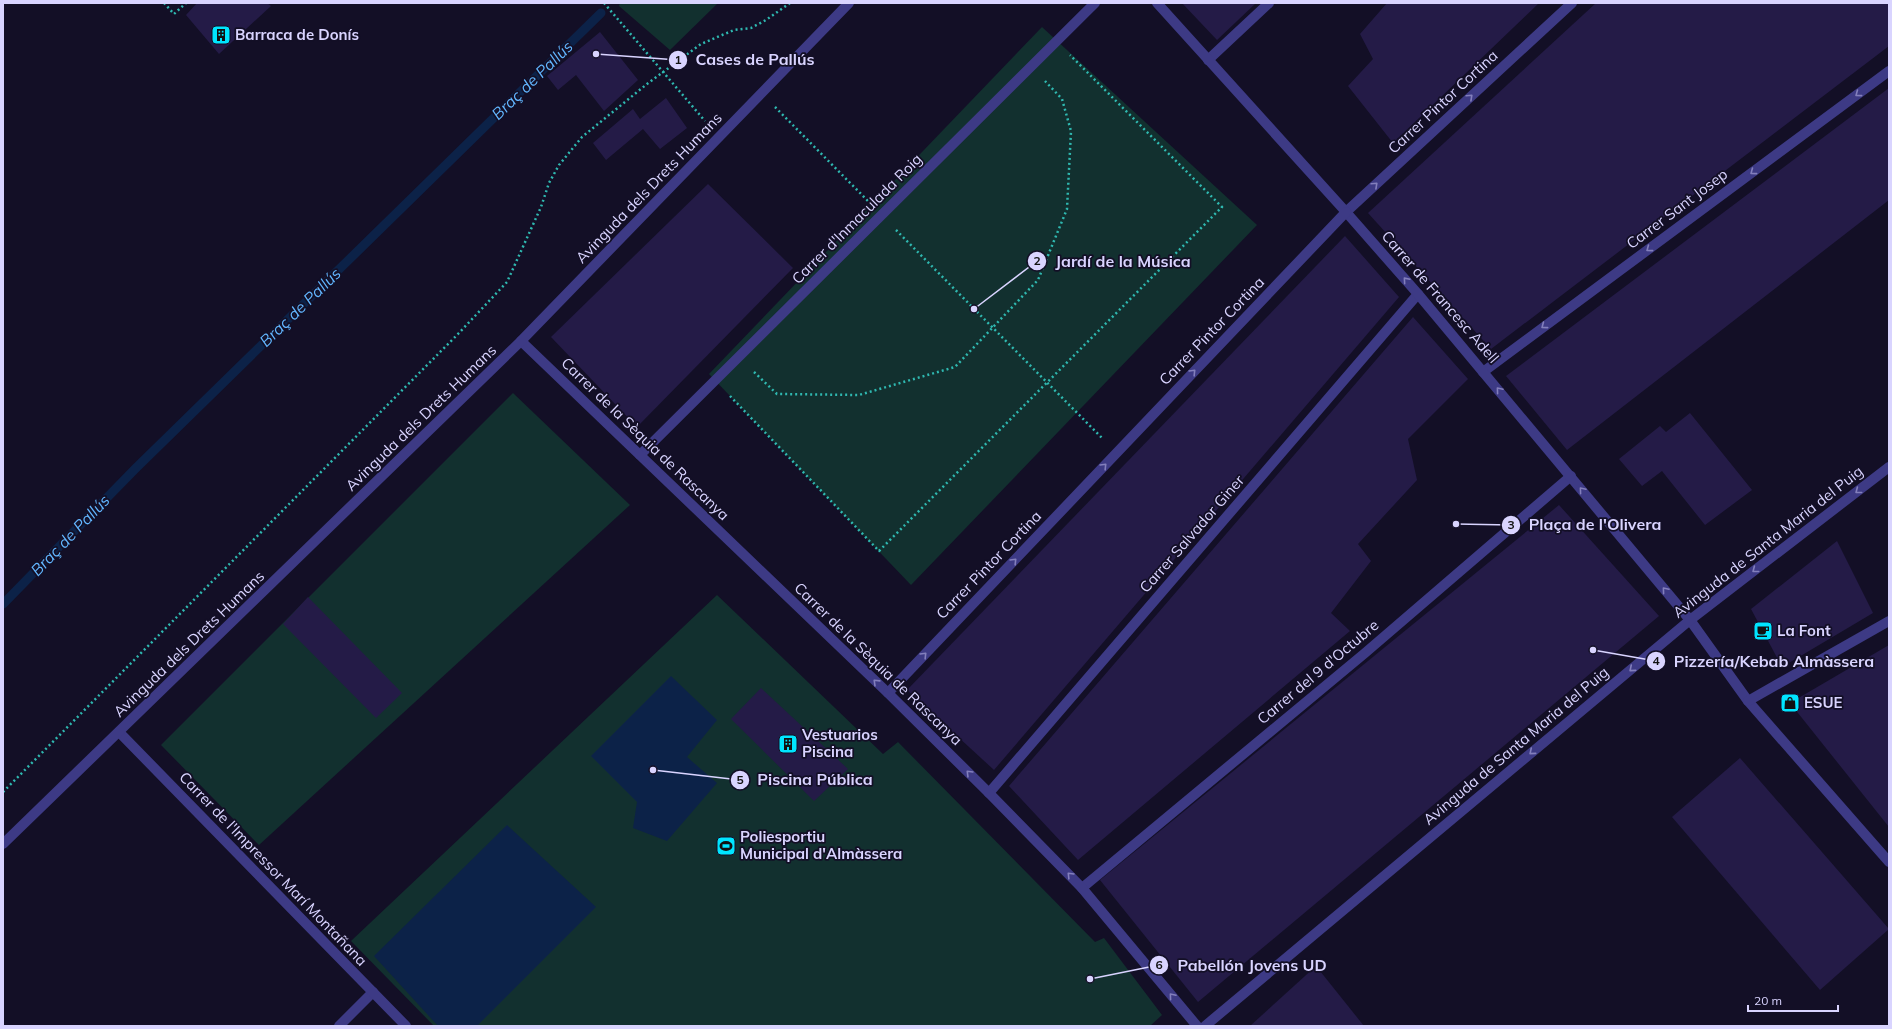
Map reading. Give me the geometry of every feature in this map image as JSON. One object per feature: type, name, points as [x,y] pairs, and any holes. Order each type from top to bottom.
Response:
[{"type":"street","name":"Avinguda dels Drets Humans","points":[[3,844],[521,341],[849,3]]},
{"type":"street","name":"Carrer d'Inmaculada Roig","points":[[640,455],[1095,3]]},
{"type":"street","name":"Carrer de Francesc Adell","points":[[1157,3],[1418,294],[1690,620],[1748,701],[1889,862]]},
{"type":"street","points":[[1208,60],[1269,3]]},
{"type":"street","name":"Carrer Pintor Cortina","points":[[888,693],[1346,212],[1572,3]]},
{"type":"street","name":"Carrer Sant Josep","points":[[1483,372],[1889,71]]},
{"type":"street","name":"Carrer Salvador Giner","points":[[989,793],[1418,294]]},
{"type":"street","name":"Carrer de la Sèquia de Rascanya","points":[[521,341],[888,693],[989,793],[1082,888],[1197,1026]]},
{"type":"street","name":"Avinguda de Santa Maria del Puig","points":[[1205,1026],[1690,620],[1889,467]]},
{"type":"street","name":"Carrer del 9 d'Octubre","points":[[1082,888],[1365,653],[1571,476]]},
{"type":"street","points":[[1748,701],[1889,622]]},
{"type":"street","name":"Carrer de l'Impressor Marí Montañana","points":[[119,732],[406,1026]]},
{"type":"street","points":[[339,1026],[373,992]]},
{"type":"path","points":[[164,3],[174,14],[186,3]]},
{"type":"path","points":[[604,3],[719,138]]},
{"type":"path","points":[[3,792],[452,340],[507,282],[541,207],[548,183],[559,165],[582,137],[663,72],[701,44],[734,30],[751,28],[766,20],[790,3]]},
{"type":"path","points":[[716,381],[879,551],[1222,208],[1056,41]]},
{"type":"path","points":[[739,358],[777,394],[860,394],[955,367],[994,328],[1038,280],[1067,209],[1071,131],[1062,99],[1031,66]]},
{"type":"path","points":[[762,93],[1117,453]]},
{"type":"green space","points":[[620,3],[718,3],[670,50],[619,6]]},
{"type":"green space","points":[[1042,27],[1257,225],[911,585],[709,374]]},
{"type":"green space","points":[[513,393],[630,505],[259,845],[161,745]]},
{"type":"green space","name":"Poliesportiu Municipal d'Almàssera","points":[[717,595],[883,754],[898,742],[1095,942],[1104,938],[1162,1015],[1150,1026],[434,1026],[351,941]]},
{"type":"water","points":[[671,676],[717,720],[687,757],[717,783],[667,841],[633,828],[637,802],[591,756]]},
{"type":"water","points":[[507,825],[596,907],[477,1026],[438,1026],[374,956]]},
{"type":"building","name":"Barraca de Donís","points":[[197,3],[267,3],[271,6],[219,54],[186,15]]},
{"type":"building","points":[[1182,3],[1256,3],[1217,40]]},
{"type":"building","points":[[1387,3],[1539,3],[1393,143],[1348,86],[1373,59],[1360,34]]},
{"type":"building","points":[[1596,3],[1889,3],[1889,46],[1491,349],[1368,213]]},
{"type":"building","points":[[600,32],[638,80],[604,111],[576,75],[558,90],[547,76]]},
{"type":"building","points":[[1889,88],[1889,200],[1567,450],[1506,376]]},
{"type":"building","points":[[666,98],[687,128],[660,149],[643,129],[606,160],[593,143],[633,109],[640,119]]},
{"type":"building","points":[[708,184],[793,268],[637,427],[551,337]]},
{"type":"building","points":[[1345,236],[1399,297],[994,770],[907,690]]},
{"type":"building","points":[[1413,317],[1468,379],[1408,439],[1417,480],[1358,544],[1371,561],[1331,613],[1350,631],[1078,860],[1009,786]]},
{"type":"building","points":[[1690,413],[1752,490],[1705,525],[1662,471],[1642,486],[1619,459],[1660,426],[1666,432]]},
{"type":"building","points":[[1559,505],[1659,616],[1198,1002],[1100,880]]},
{"type":"building","points":[[1837,541],[1873,613],[1782,667],[1751,609]]},
{"type":"building","points":[[308,597],[402,693],[376,718],[283,624]]},
{"type":"building","points":[[1889,645],[1889,827],[1790,703]]},
{"type":"building","name":"Vestuarios Piscina","points":[[761,688],[848,769],[814,801],[731,719]]},
{"type":"building","points":[[1740,758],[1889,929],[1820,990],[1672,817]]},
{"type":"building","points":[[1316,966],[1364,1026],[1250,1026]]},
{"type":"waterway","name":"Braç de Pallús","points":[[3,604],[136,468],[601,13]]},
{"type":"place","name":"Barraca de Donís","points":[[221,35]]},
{"type":"place","name":"Cases de Pallús","points":[[596,54]]},
{"type":"place","name":"Jardí de la Música","points":[[974,309]]},
{"type":"place","name":"Plaça de l'Olivera","points":[[1456,524]]},
{"type":"place","name":"La Font","points":[[1763,631]]},
{"type":"place","name":"Pizzería/Kebab Almàssera","points":[[1593,650]]},
{"type":"place","name":"ESUE","points":[[1790,703]]},
{"type":"place","name":"Vestuarios Piscina","points":[[788,744]]},
{"type":"place","name":"Piscina Pública","points":[[653,770]]},
{"type":"place","name":"Poliesportiu Municipal d'Almàssera","points":[[726,846]]},
{"type":"place","name":"Pabellón Jovens UD","points":[[1090,979]]}]
